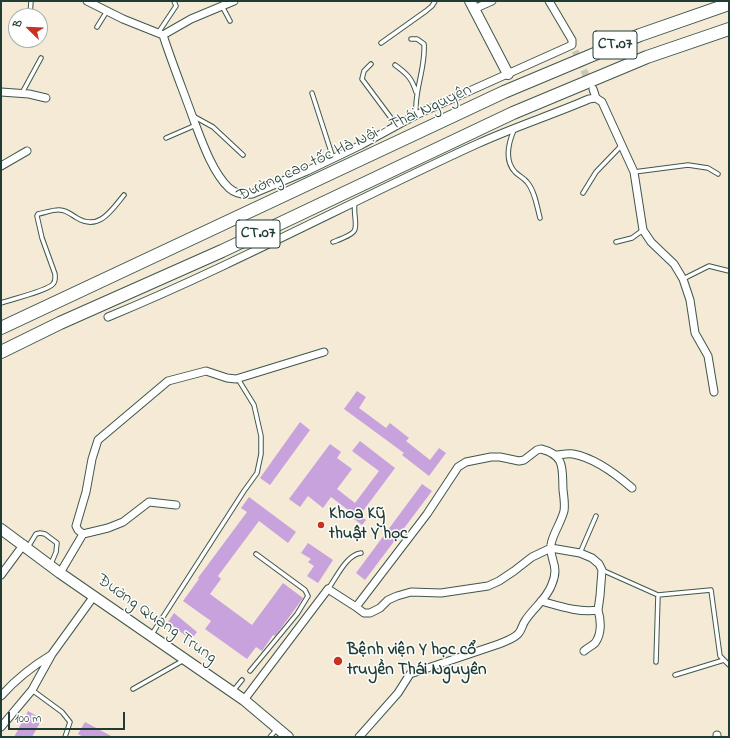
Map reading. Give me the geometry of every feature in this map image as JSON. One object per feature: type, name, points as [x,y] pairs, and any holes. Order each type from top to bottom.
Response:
[{"type":"highway","name":"Đường cao tốc Hà Nội - Thái Nguyên","points":[[1,328],[504,92],[640,35],[729,4]]},
{"type":"highway","name":"CT.07","points":[[1,352],[60,323],[222,251],[513,113],[647,57],[729,29]]},
{"type":"main road","points":[[472,5],[508,74]]},
{"type":"main road","name":"Đường Quang Trung","points":[[2,528],[60,573],[152,635],[244,700],[288,737]]},
{"type":"street","points":[[87,1],[123,19],[160,34],[206,150],[222,180],[230,189],[243,195],[252,194],[307,171],[362,145],[416,115],[508,74],[573,48],[572,40],[549,1]]},
{"type":"street","points":[[160,34],[234,1]]},
{"type":"street","points":[[472,5],[492,1]]},
{"type":"street","points":[[592,89],[596,98],[602,102],[634,172],[643,230],[651,242],[674,264],[683,279],[690,300],[695,333],[708,356],[714,392]]},
{"type":"street","points":[[1,92],[22,93],[46,98]]},
{"type":"street","points":[[108,317],[202,276],[477,144],[589,99],[596,98]]},
{"type":"street","points":[[1,166],[27,151]]},
{"type":"street","points":[[83,534],[76,526],[86,492],[92,459],[98,440],[168,381],[206,371],[227,378],[238,379],[324,352]]},
{"type":"street","points":[[356,607],[427,514],[455,470],[462,464],[491,457],[500,457],[519,461],[524,460],[537,450],[541,449],[554,455],[572,454],[587,458],[604,466],[632,488]]},
{"type":"street","points":[[359,737],[398,693],[410,674],[499,644],[512,638],[521,630],[526,618],[552,586],[556,569],[551,548],[552,541],[564,510],[562,466],[554,455]]},
{"type":"street","points":[[60,573],[83,534],[108,528],[123,522],[149,502],[176,505]]},
{"type":"street","points":[[1,575],[26,546]]},
{"type":"street","points":[[244,700],[328,590],[364,613],[370,613],[380,608],[388,600],[411,592],[441,593],[488,586],[499,581],[532,557],[551,548],[580,553],[592,558],[599,564],[602,570],[598,610],[600,616],[600,632],[594,644],[584,651]]},
{"type":"street","points":[[1,727],[32,690],[52,654],[94,596]]},
{"type":"street","points":[[541,601],[568,608],[598,610]]},
{"type":"street","points":[[1,696],[23,673],[52,654]]},
{"type":"lane","points":[[160,34],[176,6],[174,1]]},
{"type":"lane","points":[[381,43],[426,11],[435,1]]},
{"type":"lane","points":[[222,6],[230,21]]},
{"type":"lane","points":[[97,27],[108,11]]},
{"type":"lane","points":[[411,40],[417,39],[424,44],[424,59],[417,93],[416,115]]},
{"type":"lane","points":[[22,93],[41,58]]},
{"type":"lane","points":[[370,64],[364,71],[362,79],[397,126]]},
{"type":"lane","points":[[395,65],[414,82],[417,93]]},
{"type":"lane","points":[[312,93],[333,158]]},
{"type":"lane","points":[[192,116],[213,127],[243,155]]},
{"type":"lane","points":[[166,138],[196,125]]},
{"type":"lane","points":[[514,128],[509,141],[508,160],[515,172],[530,186],[540,218]]},
{"type":"lane","points":[[583,194],[596,172],[622,146]]},
{"type":"lane","points":[[634,172],[688,165],[708,168],[718,174]]},
{"type":"lane","points":[[1,302],[53,285],[55,274],[42,238],[37,216],[38,214],[60,210],[70,213],[87,222],[94,223],[103,219],[124,195]]},
{"type":"lane","points":[[333,242],[353,232],[355,229],[355,202]]},
{"type":"lane","points":[[616,242],[632,238],[643,230]]},
{"type":"lane","points":[[683,279],[709,266],[729,271]]},
{"type":"lane","points":[[152,635],[244,491],[257,474],[261,454],[261,436],[254,405],[238,379]]},
{"type":"lane","points":[[580,553],[596,516]]},
{"type":"lane","points":[[26,546],[36,534],[40,533],[45,534],[57,543],[56,552],[50,565]]},
{"type":"lane","points":[[328,590],[348,560],[356,554],[361,553]]},
{"type":"lane","points":[[250,671],[297,614],[308,596],[305,590],[256,554]]},
{"type":"lane","points":[[602,570],[658,595],[711,590],[720,656],[729,665]]},
{"type":"lane","points":[[656,662],[658,595]]},
{"type":"lane","points":[[133,689],[186,660]]},
{"type":"lane","points":[[675,675],[724,660]]},
{"type":"lane","points":[[232,692],[242,680]]},
{"type":"lane","points":[[32,690],[62,712],[70,722],[65,737]]},
{"type":"lane","points":[[270,737],[277,728]]},
{"type":"building","points":[[357,391],[366,397],[359,408],[386,428],[390,423],[409,438],[406,441],[430,460],[439,448],[446,453],[429,476],[402,455],[404,453],[344,409]]},
{"type":"building","points":[[300,422],[310,430],[270,485],[260,478]]},
{"type":"building","points":[[360,441],[395,468],[360,515],[366,520],[362,525],[354,519],[356,516],[331,497],[323,508],[308,496],[300,507],[289,499],[330,444],[341,452],[337,458],[352,469],[337,489],[355,503],[379,471],[352,451]]},
{"type":"building","points":[[422,484],[432,491],[365,580],[356,573]]},
{"type":"building","points":[[249,497],[296,532],[288,543],[259,521],[218,576],[221,579],[210,594],[252,625],[283,583],[303,598],[276,635],[273,635],[262,651],[256,647],[247,659],[205,629],[211,621],[183,601],[199,579],[198,578],[247,512],[241,508]]},
{"type":"building","points":[[308,543],[333,560],[318,583],[307,576],[314,566],[308,562],[311,559],[301,553]]},
{"type":"building","points":[[174,613],[197,632],[191,640],[168,622]]},
{"type":"building","points":[[28,711],[42,719],[32,737],[14,737]]},
{"type":"building","points":[[85,722],[113,737],[83,737],[78,734]]},
{"type":"tunnel","points":[[575,51],[590,84]]},
{"type":"place","name":"Khoa Kỹ thuật Y học","points":[[321,525]]},
{"type":"place","name":"Bệnh viện Y học cổ truyền Thái Nguyên","points":[[338,661]]}]
